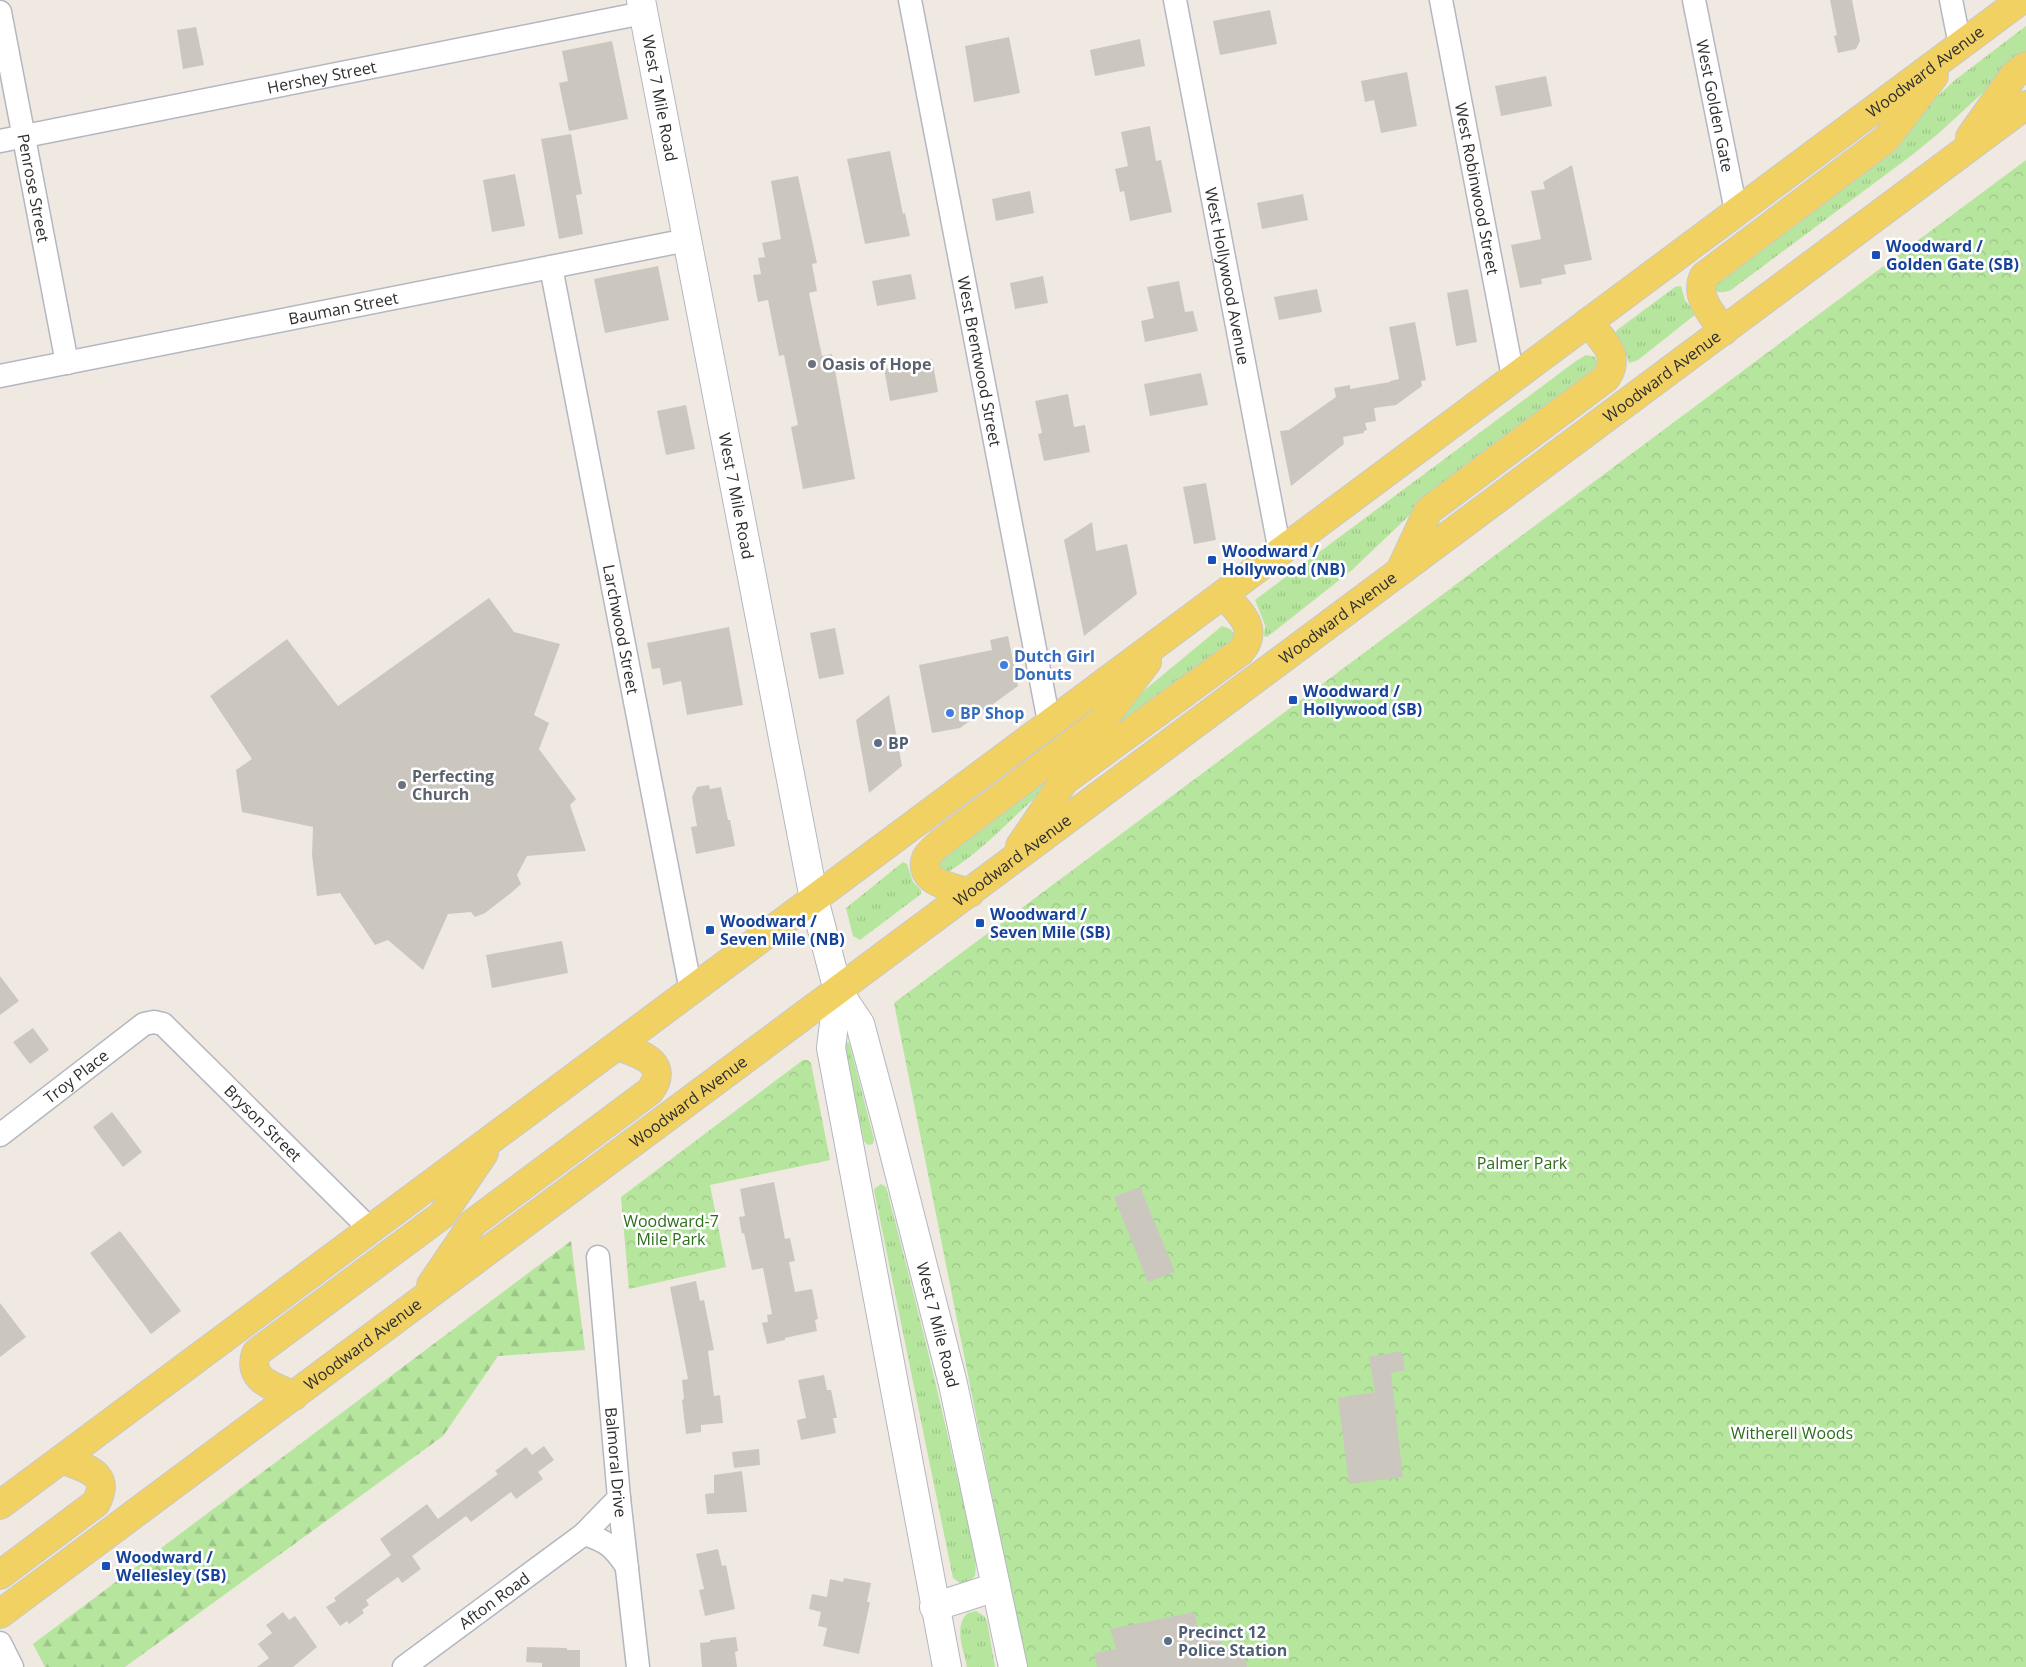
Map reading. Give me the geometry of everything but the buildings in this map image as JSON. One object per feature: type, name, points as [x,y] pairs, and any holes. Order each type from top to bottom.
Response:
[{"type":"main road","name":"Woodward Avenue","points":[[0,1505],[2021,0]]},
{"type":"main road","name":"West 7 Mile Road","points":[[642,7],[814,899],[838,991],[860,1024],[894,1155],[953,1384],[1013,1667]]},
{"type":"main road","points":[[1724,331],[1702,297],[1700,283],[1704,276],[1886,140],[1956,48]]},
{"type":"main road","points":[[1955,159],[2014,75],[2026,66]]},
{"type":"main road","name":"Woodward Avenue","points":[[0,1614],[2026,106]]},
{"type":"main road","points":[[1398,574],[1428,511],[1606,378],[1612,367],[1612,356],[1588,322]]},
{"type":"main road","points":[[1010,862],[1064,781],[1232,658],[1245,646],[1250,632],[1248,626],[1224,594]]},
{"type":"main road","points":[[970,893],[937,882],[929,877],[925,867],[926,856],[940,843],[1102,721],[1164,638]]},
{"type":"main road","name":"West 7 Mile Road","points":[[838,991],[832,1048],[934,1607],[947,1667]]},
{"type":"main road","points":[[419,1302],[473,1223],[650,1091],[658,1081],[657,1069],[650,1060],[618,1046]]},
{"type":"main road","points":[[294,1396],[260,1379],[254,1372],[253,1362],[256,1353],[442,1215],[496,1135]]},
{"type":"main road","points":[[854,1172],[894,1155]]},
{"type":"main road","points":[[0,1575],[96,1503],[102,1491],[101,1482],[97,1475],[62,1459]]},
{"type":"main road","points":[[934,1607],[996,1587]]},
{"type":"street","name":"West Brentwood Street","points":[[910,0],[1049,722]]},
{"type":"street","name":"West Hollywood Avenue","points":[[1175,0],[1280,552]]},
{"type":"street","name":"West Robinwood Street","points":[[1442,0],[1514,377]]},
{"type":"street","name":"West Golden Gate","points":[[1694,0],[1736,211]]},
{"type":"street","points":[[1951,0],[1956,48]]},
{"type":"street","name":"Hershey Street","points":[[0,141],[642,7]]},
{"type":"street","name":"Penrose Street","points":[[0,12],[67,363]]},
{"type":"street","name":"Bauman Street","points":[[0,376],[687,240]]},
{"type":"street","name":"Larchwood Street","points":[[551,267],[691,991]]},
{"type":"street","name":"Troy Place","points":[[0,1135],[144,1024],[154,1022]]},
{"type":"street","name":"Bryson Street","points":[[154,1022],[163,1024],[370,1229]]},
{"type":"street","name":"Balmoral Drive","points":[[598,1257],[619,1498],[638,1667]]},
{"type":"street","name":"Afton Road","points":[[404,1667],[584,1534],[619,1498]]},
{"type":"street","points":[[584,1534],[603,1540],[616,1550],[627,1568]]},
{"type":"street","points":[[0,1643],[12,1667]]},
{"type":"green space","points":[[2026,26],[2026,59],[1988,88],[1939,133],[1731,290],[1720,292],[1711,287],[1883,147],[1955,80]]},
{"type":"green space","name":"Palmer Park","points":[[2026,160],[2026,1667],[1026,1667],[894,1003]]},
{"type":"green space","points":[[1681,286],[1685,300],[1696,314],[1638,360],[1629,363],[1623,346],[1614,335],[1617,330],[1675,287]]},
{"type":"green space","points":[[1586,355],[1595,357],[1599,365],[1598,371],[1416,509],[1352,570],[1267,637],[1264,636],[1265,625],[1255,600]]},
{"type":"green space","points":[[1222,626],[1230,629],[1236,636],[1233,645],[1066,772],[1031,801],[974,854],[948,872],[941,871],[936,864],[936,856],[1126,709],[1147,688]]},
{"type":"green space","points":[[903,862],[907,864],[913,882],[921,890],[921,894],[860,940],[853,936],[846,908]]},
{"type":"green space","points":[[849,1042],[874,1139],[873,1144],[868,1145],[864,1141],[844,1044]]},
{"type":"green space","name":"Woodward-7 Mile Park","points":[[803,1060],[808,1060],[811,1063],[830,1160],[710,1185],[726,1267],[629,1289],[621,1197]]},
{"type":"green space","points":[[881,1184],[886,1187],[970,1525],[976,1565],[975,1576],[967,1583],[960,1583],[953,1578],[875,1195],[874,1189]]},
{"type":"green space","points":[[571,1241],[585,1350],[498,1356],[443,1436],[125,1667],[45,1667],[33,1644]]},
{"type":"green space","points":[[976,1611],[984,1616],[987,1621],[995,1667],[967,1667],[960,1631],[961,1624],[968,1613]]},
{"type":"place","name":"Woodward / Golden Gate (SB)","points":[[1876,255]]},
{"type":"place","name":"Oasis of Hope","points":[[812,364]]},
{"type":"place","name":"Woodward / Hollywood (NB)","points":[[1212,560]]},
{"type":"place","name":"Dutch Girl Donuts","points":[[1004,665]]},
{"type":"place","name":"Woodward / Hollywood (SB)","points":[[1293,700]]},
{"type":"place","name":"BP Shop","points":[[950,713]]},
{"type":"place","name":"BP","points":[[878,743]]},
{"type":"place","name":"Perfecting Church","points":[[402,785]]},
{"type":"place","name":"Woodward / Seven Mile (SB)","points":[[980,923]]},
{"type":"place","name":"Woodward / Seven Mile (NB)","points":[[710,930]]},
{"type":"place","name":"Woodward / Wellesley (SB)","points":[[106,1566]]},
{"type":"place","name":"Precinct 12 Police Station","points":[[1168,1641]]},
{"type":"park label","name":"Witherell Woods","points":[[1792,1433]]}]
